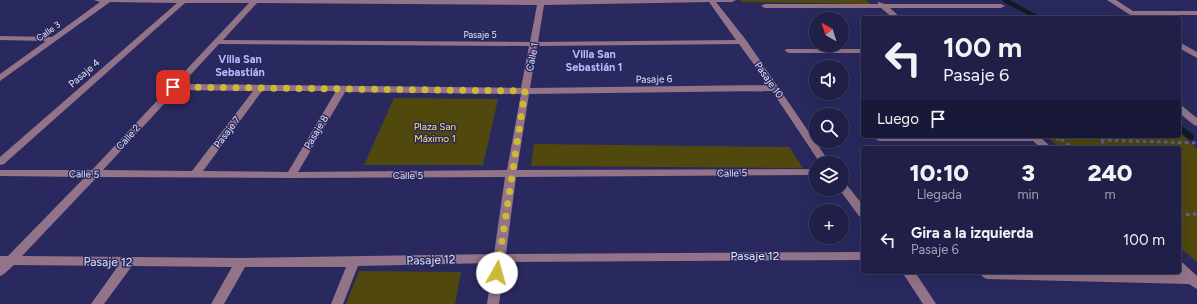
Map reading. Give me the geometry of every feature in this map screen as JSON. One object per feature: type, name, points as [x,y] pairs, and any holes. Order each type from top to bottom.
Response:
[{"type":"street","points":[[98,0],[732,0]]},
{"type":"street","name":"Calle 3","points":[[0,78],[108,0]]},
{"type":"street","name":"Pasaje 10","points":[[711,0],[743,42],[820,156]]},
{"type":"street","points":[[876,0],[895,16]]},
{"type":"street","points":[[1111,0],[1135,16]]},
{"type":"street","name":"Pasaje 4","points":[[0,162],[183,1]]},
{"type":"street","name":"Calle 2","points":[[0,271],[5,260],[94,174],[173,87],[255,1]]},
{"type":"street","name":"Calle 1","points":[[493,304],[511,175],[540,1]]},
{"type":"street","points":[[766,6],[1001,6]]},
{"type":"street","points":[[1131,13],[1197,13]]},
{"type":"street","points":[[0,38],[55,39]]},
{"type":"street","name":"Pasaje 5","points":[[217,42],[534,44],[743,42]]},
{"type":"street","points":[[1181,45],[1197,56]]},
{"type":"street","points":[[790,50],[861,51]]},
{"type":"street","name":"Pasaje 6","points":[[173,87],[525,91],[775,88]]},
{"type":"street","name":"Pasaje 7","points":[[195,174],[259,89]]},
{"type":"street","name":"Pasaje 8","points":[[291,175],[342,89]]},
{"type":"street","points":[[1181,110],[1197,123]]},
{"type":"street","points":[[1035,138],[1045,146]]},
{"type":"street","name":"Calle 5","points":[[0,173],[511,175],[809,172]]},
{"type":"street","points":[[849,195],[861,210]]},
{"type":"street","name":"Pasaje 12","points":[[5,260],[241,263],[499,258],[861,256]]},
{"type":"street","points":[[97,304],[128,262]]},
{"type":"street","points":[[337,304],[354,262]]},
{"type":"street","points":[[217,304],[241,263]]},
{"type":"street","points":[[1181,268],[1194,282]]},
{"type":"street","points":[[909,274],[930,304]]},
{"type":"street","points":[[987,274],[1194,282]]},
{"type":"path","points":[[1098,138],[1102,140],[1197,143]]},
{"type":"path","points":[[1061,139],[1070,146]]},
{"type":"path","points":[[1102,140],[1104,146]]},
{"type":"path","points":[[1181,215],[1197,214]]},
{"type":"green space","points":[[740,0],[866,0],[870,4],[742,2]]},
{"type":"green space","name":"Plaza San Máximo 1","points":[[394,98],[498,99],[483,165],[364,165]]},
{"type":"green space","points":[[1181,134],[1197,149],[1197,262],[1181,249],[1181,146],[1058,146],[1048,138],[1181,138]]},
{"type":"green space","points":[[534,144],[789,147],[803,168],[531,166]]},
{"type":"green space","points":[[359,271],[461,272],[455,304],[346,304]]},
{"type":"waterway","points":[[1005,0],[1034,16]]},
{"type":"waterway","points":[[1181,129],[1191,137]]},
{"type":"district","name":"Villa San Sebastián 1","points":[[594,60]]},
{"type":"district","name":"Villa San Sebastián","points":[[240,65]]},
{"type":"route","points":[[173,87],[525,91],[497,273]]}]
